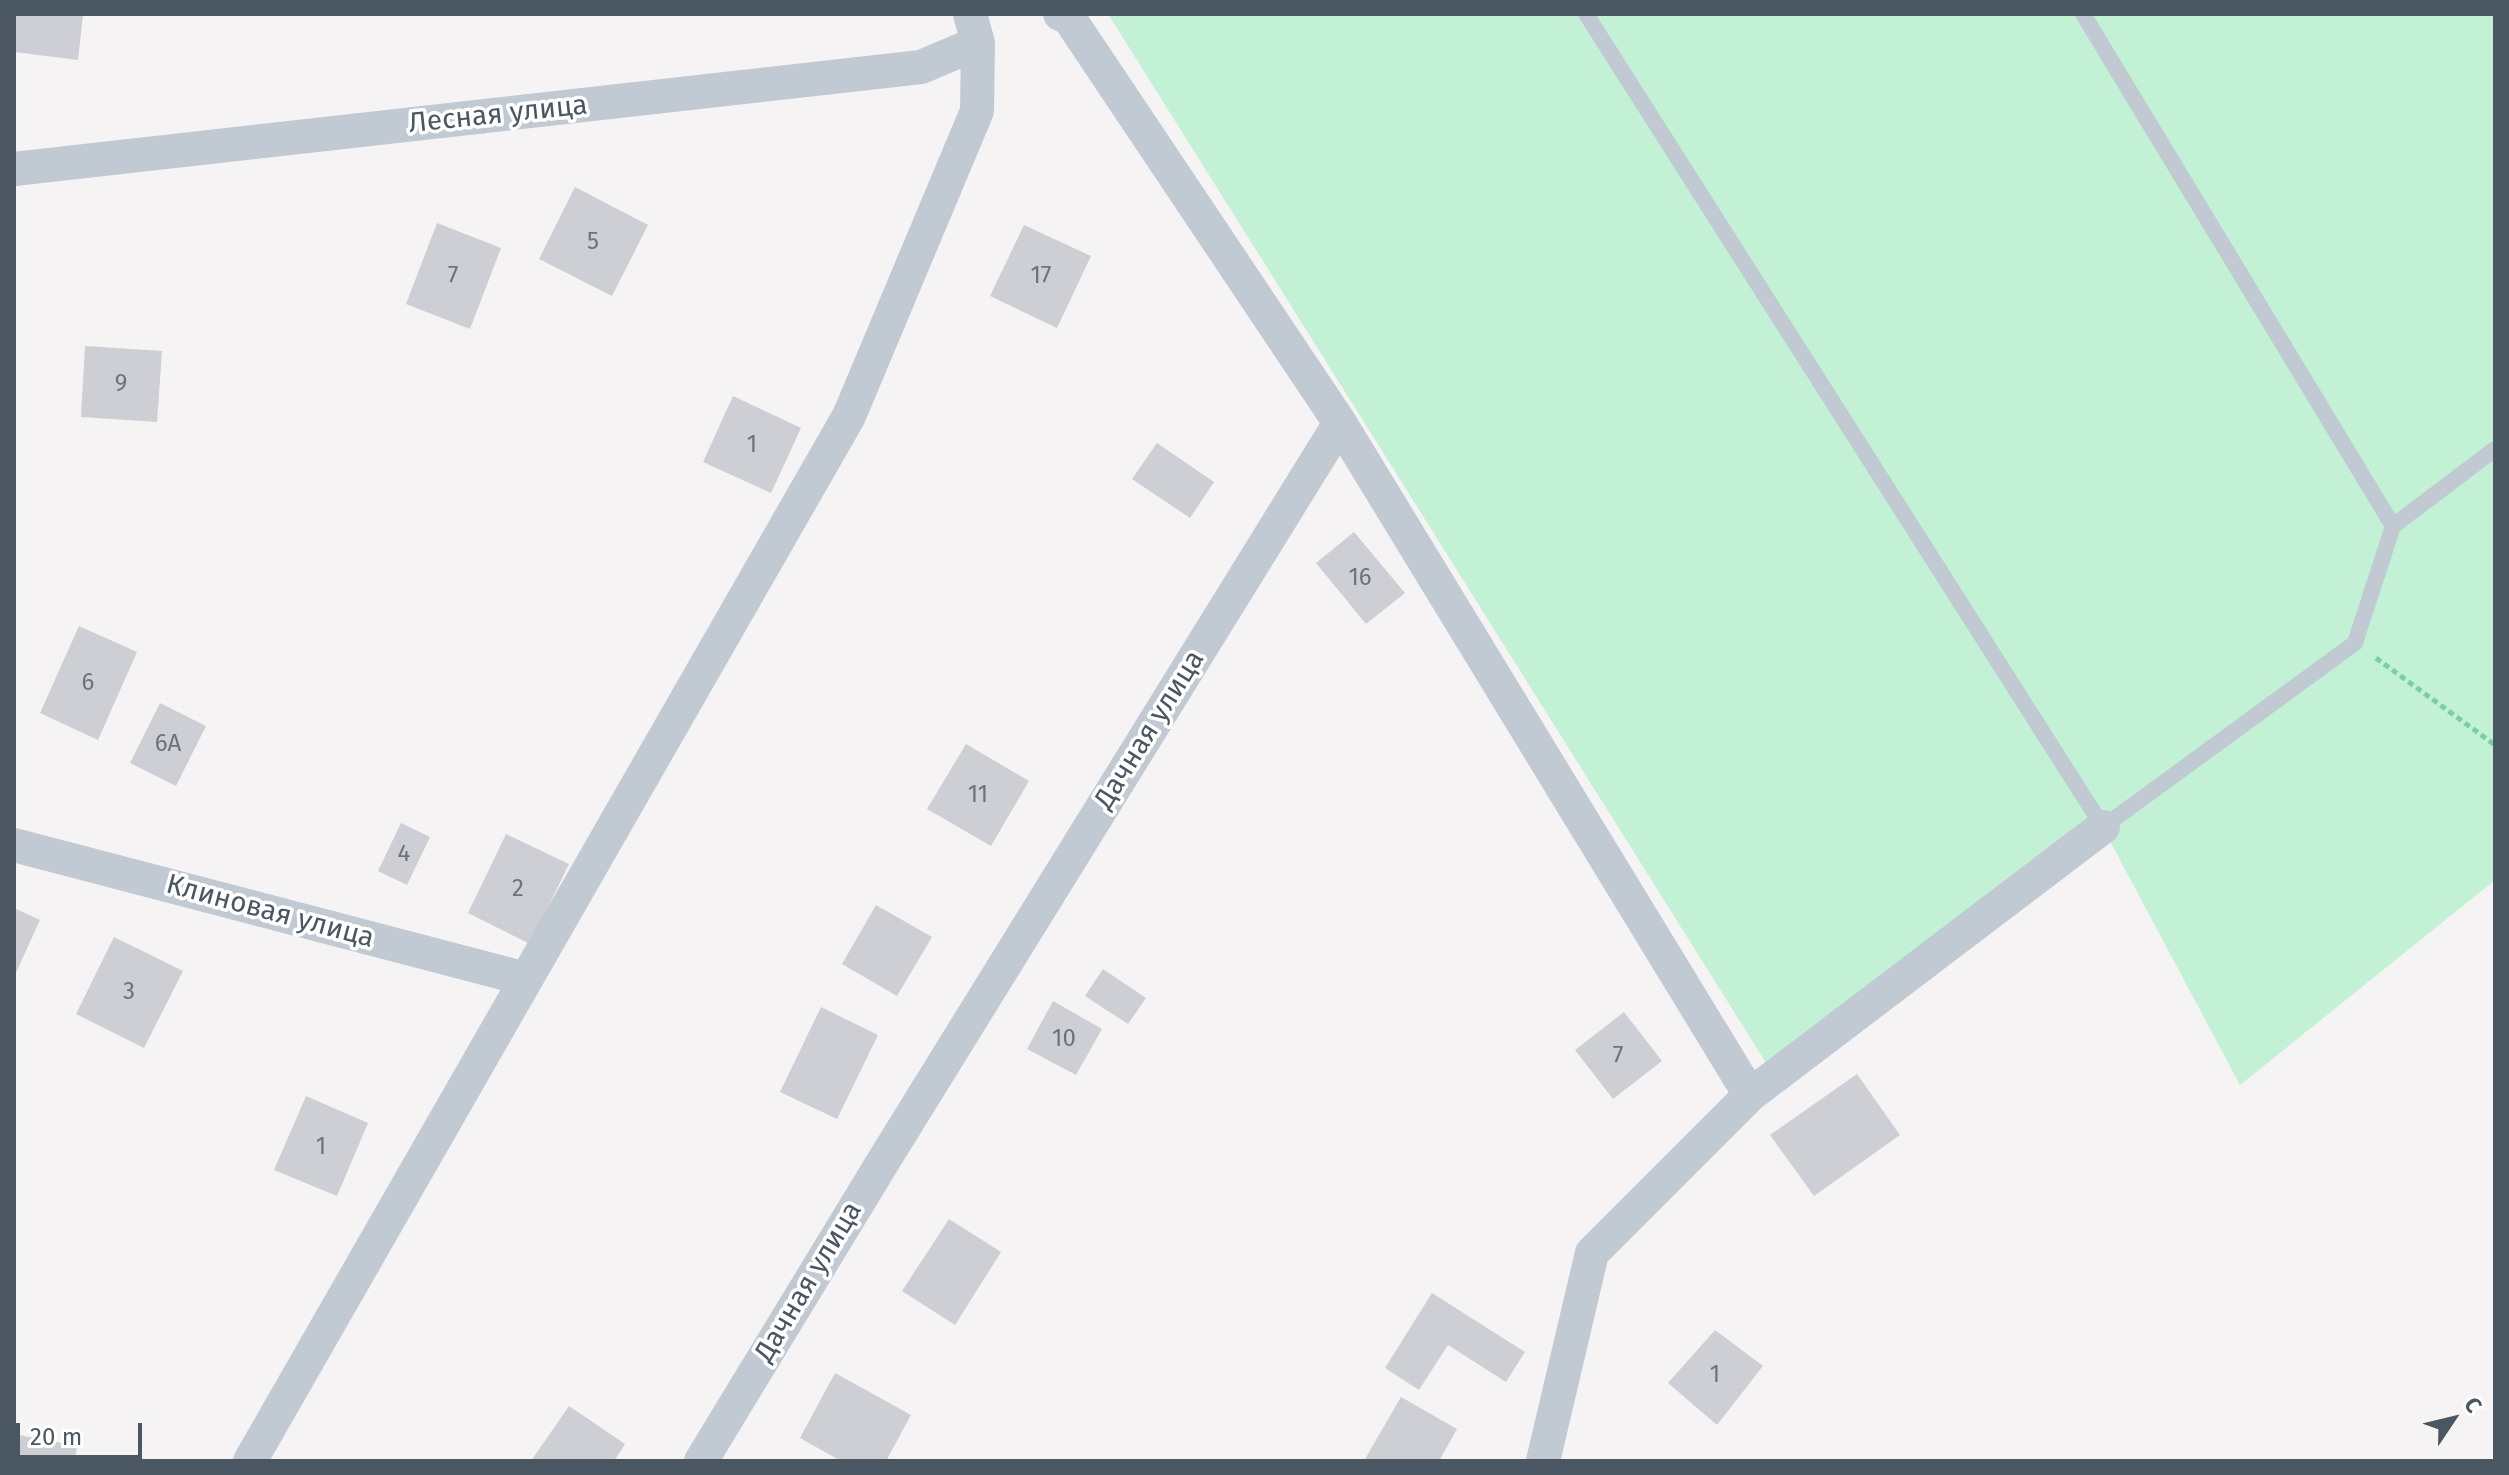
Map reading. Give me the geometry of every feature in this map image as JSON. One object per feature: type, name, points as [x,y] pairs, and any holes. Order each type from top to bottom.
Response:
[{"type":"street","points":[[1060,14],[1069,18],[1340,423],[1762,1086]]},
{"type":"street","points":[[250,1461],[849,416],[977,111],[974,29]]},
{"type":"street","name":"Лесная улица","points":[[14,169],[921,67],[974,29]]},
{"type":"street","name":"Дачная улица","points":[[701,1461],[892,1146],[1340,423]]},
{"type":"street","points":[[1543,1461],[1592,1253],[1762,1086],[2103,827]]},
{"type":"street","name":"Клиновая улица","points":[[14,845],[526,979]]},
{"type":"lane","points":[[1586,14],[2103,827],[2355,643],[2393,526],[2495,449]]},
{"type":"lane","points":[[2083,14],[2393,526]]},
{"type":"path","points":[[2355,643],[2495,745]]},
{"type":"green space","points":[[1108,14],[2495,14],[2495,880],[2240,1085],[2103,828],[1775,1077]]},
{"type":"building","points":[[14,14],[83,14],[78,60],[14,52]]},
{"type":"building","points":[[575,187],[648,225],[612,296],[539,259]]},
{"type":"building","points":[[437,223],[501,248],[470,329],[406,304]]},
{"type":"building","points":[[1024,225],[1091,256],[1057,328],[990,296]]},
{"type":"building","points":[[85,346],[162,351],[157,422],[81,417]]},
{"type":"building","points":[[733,396],[801,428],[771,493],[703,462]]},
{"type":"building","points":[[1157,443],[1214,482],[1190,518],[1132,479]]},
{"type":"building","points":[[1354,532],[1405,593],[1366,624],[1316,563]]},
{"type":"building","points":[[79,626],[137,652],[98,740],[40,713]]},
{"type":"building","points":[[160,703],[206,726],[176,786],[130,763]]},
{"type":"building","points":[[966,744],[1029,781],[991,846],[927,809]]},
{"type":"building","points":[[401,823],[430,837],[407,885],[378,871]]},
{"type":"building","points":[[506,834],[569,864],[530,944],[468,913]]},
{"type":"building","points":[[876,905],[932,937],[897,996],[842,964]]},
{"type":"building","points":[[14,908],[40,920],[14,977]]},
{"type":"building","points":[[114,937],[183,971],[144,1048],[76,1014]]},
{"type":"building","points":[[1103,969],[1146,998],[1128,1024],[1085,996]]},
{"type":"building","points":[[1053,1001],[1102,1029],[1076,1075],[1027,1049]]},
{"type":"building","points":[[821,1007],[878,1035],[837,1119],[780,1092]]},
{"type":"building","points":[[1624,1012],[1662,1061],[1613,1099],[1575,1050]]},
{"type":"building","points":[[1857,1074],[1900,1135],[1814,1196],[1770,1135]]},
{"type":"building","points":[[306,1096],[368,1123],[337,1196],[274,1170]]},
{"type":"building","points":[[949,1219],[1001,1252],[955,1325],[902,1291]]},
{"type":"building","points":[[1432,1293],[1525,1352],[1506,1382],[1448,1345],[1419,1390],[1385,1368]]},
{"type":"building","points":[[1715,1330],[1763,1366],[1717,1425],[1668,1383]]},
{"type":"building","points":[[835,1373],[911,1415],[886,1461],[841,1461],[800,1438]]},
{"type":"building","points":[[1401,1397],[1457,1429],[1439,1461],[1365,1459]]},
{"type":"building","points":[[569,1406],[625,1444],[614,1461],[531,1461]]},
{"type":"building","points":[[19,1435],[77,1446],[75,1461],[15,1461]]}]
